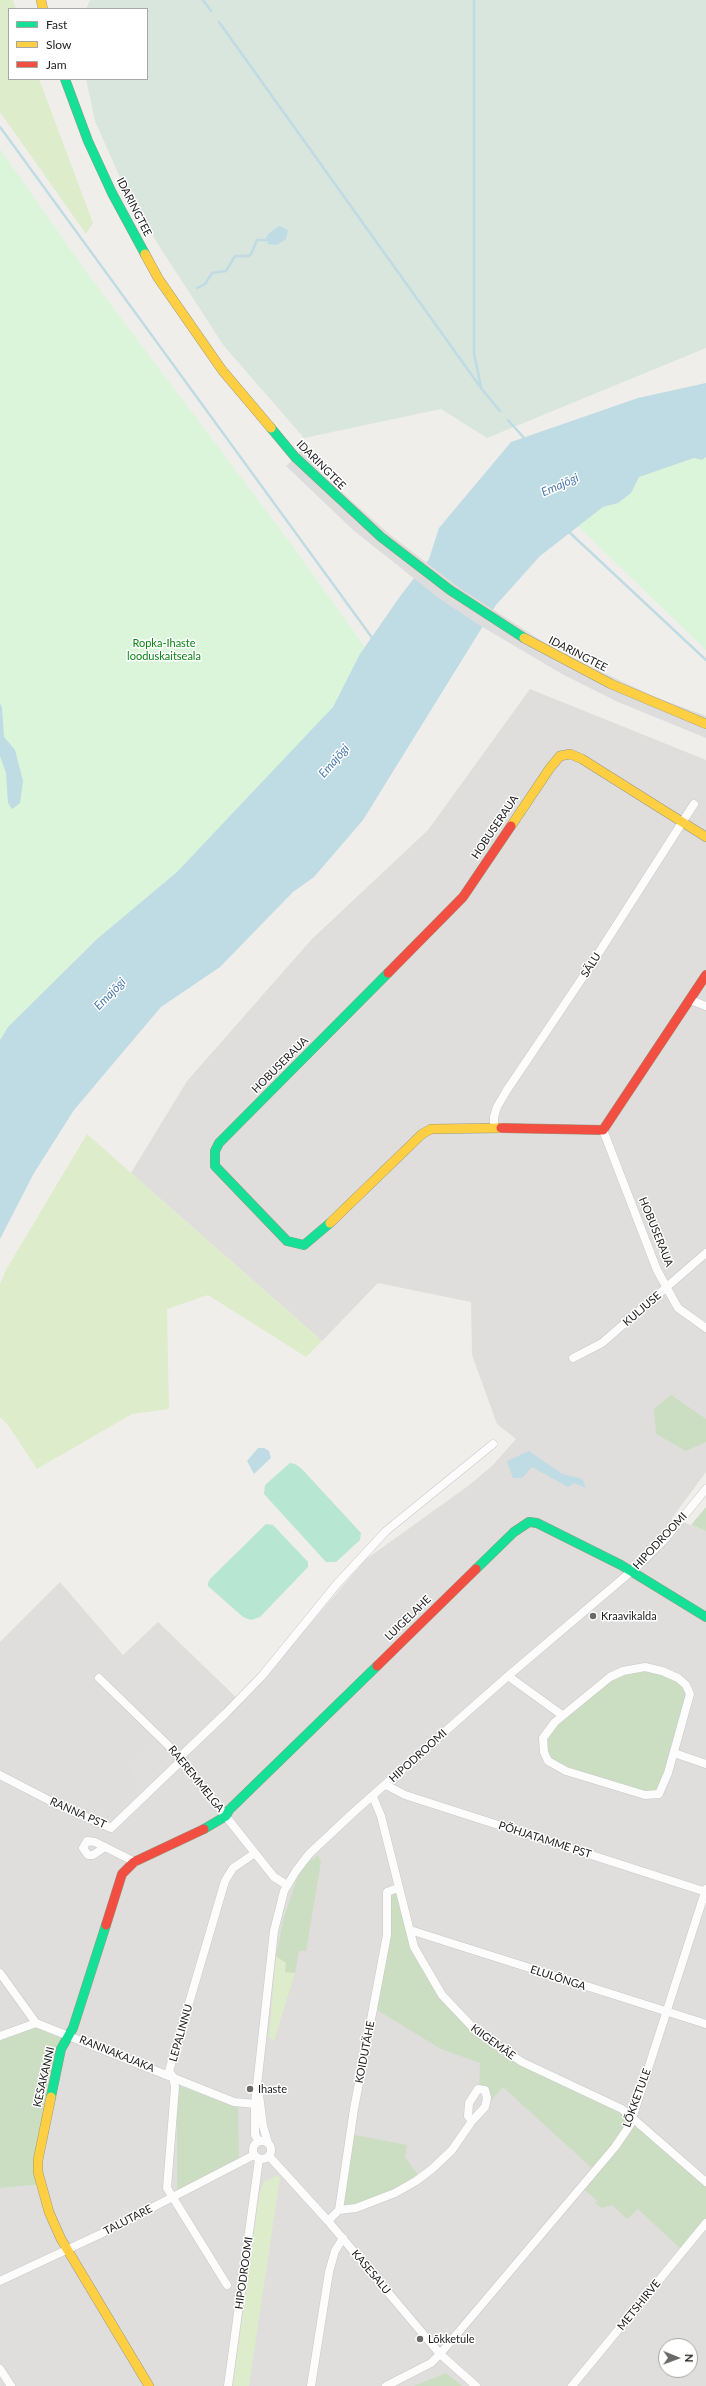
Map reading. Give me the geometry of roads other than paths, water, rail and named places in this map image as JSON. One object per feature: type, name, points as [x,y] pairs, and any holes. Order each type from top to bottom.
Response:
[{"type":"street","name":"IDARINGTEE","points":[[65,80],[88,141],[112,193],[158,278],[222,370],[295,457],[381,537],[450,590],[497,622],[542,649],[611,684],[706,724]]},
{"type":"street","name":"HOBUSERAUA","points":[[706,837],[582,759],[570,754],[560,756],[550,768],[463,897],[219,1143],[215,1151],[214,1161],[217,1170],[287,1240],[293,1244],[304,1245],[318,1236],[422,1134],[438,1128],[494,1127],[604,1130],[657,1270],[678,1308],[706,1328]]},
{"type":"street","name":"SÄLU","points":[[494,1127],[494,1117],[497,1107],[591,965],[694,804]]},
{"type":"street","points":[[604,1130],[706,975]]},
{"type":"street","points":[[690,1000],[706,1006]]},
{"type":"street","name":"KULJUSE","points":[[573,1358],[602,1343],[706,1252]]},
{"type":"street","points":[[180,1759],[262,1676],[336,1585],[386,1531],[493,1444]]},
{"type":"street","name":"HIPODROOMI","points":[[263,2142],[255,2135],[256,2092],[274,1931],[287,1885],[309,1854],[508,1676],[631,1573],[665,1539],[706,1489]]},
{"type":"street","name":"LUIGELAHE","points":[[226,1816],[229,1810],[257,1782],[514,1532],[523,1525],[529,1522],[536,1523],[621,1565],[631,1573]]},
{"type":"street","points":[[631,1573],[706,1617]]},
{"type":"street","points":[[645,1668],[662,1671],[682,1681],[690,1694],[674,1753],[662,1790],[655,1796],[646,1796],[566,1771],[548,1761],[542,1744],[547,1731],[562,1715],[579,1703],[596,1686],[623,1671],[645,1668]]},
{"type":"street","points":[[508,1676],[562,1715]]},
{"type":"street","name":"RAEREMMELGA","points":[[99,1678],[180,1759],[274,1877],[287,1885]]},
{"type":"street","points":[[674,1753],[706,1764]]},
{"type":"street","name":"RANNA PST","points":[[0,1775],[58,1805],[111,1828],[180,1759]]},
{"type":"street","name":"PÕHJATAMME PST","points":[[386,1785],[405,1795],[706,1891]]},
{"type":"street","name":"KIIGEMÄE","points":[[373,1797],[381,1816],[414,1947],[442,1995],[477,2032],[522,2062],[622,2109],[706,2182]]},
{"type":"street","name":"KESAKANNI","points":[[149,2386],[67,2249],[49,2212],[38,2172],[38,2160],[61,2049],[73,2028],[115,1890],[122,1874],[135,1862],[204,1830],[226,1816]]},
{"type":"street","points":[[105,1847],[135,1862]]},
{"type":"street","name":"LEPALINNU","points":[[227,2285],[167,2188],[175,2087],[173,2077],[169,2071],[225,1881],[233,1868],[255,1853]]},
{"type":"street","name":"KOIDUTÄHE","points":[[339,2210],[354,2109],[387,1934],[387,1892],[398,1888]]},
{"type":"street","name":"LÕKKETULE","points":[[386,2386],[431,2363],[440,2354],[615,2147],[632,2118],[706,1891]]},
{"type":"street","name":"ELULÕNGA","points":[[410,1930],[706,2024]]},
{"type":"street","points":[[0,1974],[36,2023],[0,2036]]},
{"type":"street","name":"RANNAKAJAKA","points":[[36,2023],[234,2102],[255,2104]]},
{"type":"street","name":"HIPODROOMI","points":[[256,2092],[259,2095],[263,2126],[263,2142]]},
{"type":"street","points":[[328,2221],[339,2210],[376,2202],[416,2181],[452,2150],[472,2121]]},
{"type":"street","points":[[263,2142],[271,2150],[269,2156]]},
{"type":"street","name":"HIPODROOMI","points":[[228,2386],[257,2157],[253,2146],[263,2142]]},
{"type":"street","name":"TALUTARE","points":[[0,2281],[257,2157],[269,2156]]},
{"type":"street","name":"KASESALU","points":[[269,2156],[343,2238],[440,2354],[476,2386]]},
{"type":"street","name":"METSHIRVE","points":[[572,2386],[706,2223]]},
{"type":"street","points":[[311,2386],[329,2272],[335,2251],[343,2238]]},
{"type":"street","points":[[0,2369],[11,2386]]},
{"type":"water","points":[[279,226],[288,230],[286,239],[277,245],[268,244],[266,238],[268,234]]},
{"type":"water","name":"Emajõgi","points":[[706,383],[706,457],[702,460],[694,458],[639,477],[631,493],[618,503],[603,507],[540,556],[496,605],[363,820],[314,877],[293,892],[220,967],[161,1007],[74,1110],[34,1173],[0,1239],[0,1040],[8,1027],[97,939],[177,872],[333,707],[360,654],[401,595],[429,559],[439,528],[511,442],[638,398]]},
{"type":"water","points":[[0,703],[2,708],[4,737],[15,750],[23,781],[20,803],[12,809],[8,803],[6,773],[0,756]]},
{"type":"water","points":[[258,1448],[264,1448],[269,1451],[271,1458],[254,1474],[247,1461]]},
{"type":"water","points":[[529,1451],[562,1474],[582,1479],[586,1488],[574,1483],[568,1487],[532,1467],[522,1478],[513,1478],[507,1461]]},
{"type":"waterway","points":[[203,0],[211,11]]},
{"type":"waterway","points":[[474,0],[474,353],[481,387]]},
{"type":"waterway","points":[[219,22],[481,388],[500,411]]},
{"type":"waterway","points":[[0,127],[373,639]]},
{"type":"waterway","points":[[197,288],[205,284],[212,273],[226,271],[235,256],[249,256],[257,240],[266,240]]},
{"type":"waterway","points":[[508,420],[525,439]]},
{"type":"waterway","points":[[568,531],[706,660]]},
{"type":"place","name":"Kraavikalda","points":[[593,1616]]},
{"type":"place","name":"Ihaste","points":[[250,2089]]},
{"type":"place","name":"Lõkketule","points":[[420,2339]]},
{"type":"park label","name":"Ropka-Ihaste looduskaitseala","points":[[164,649]]}]
